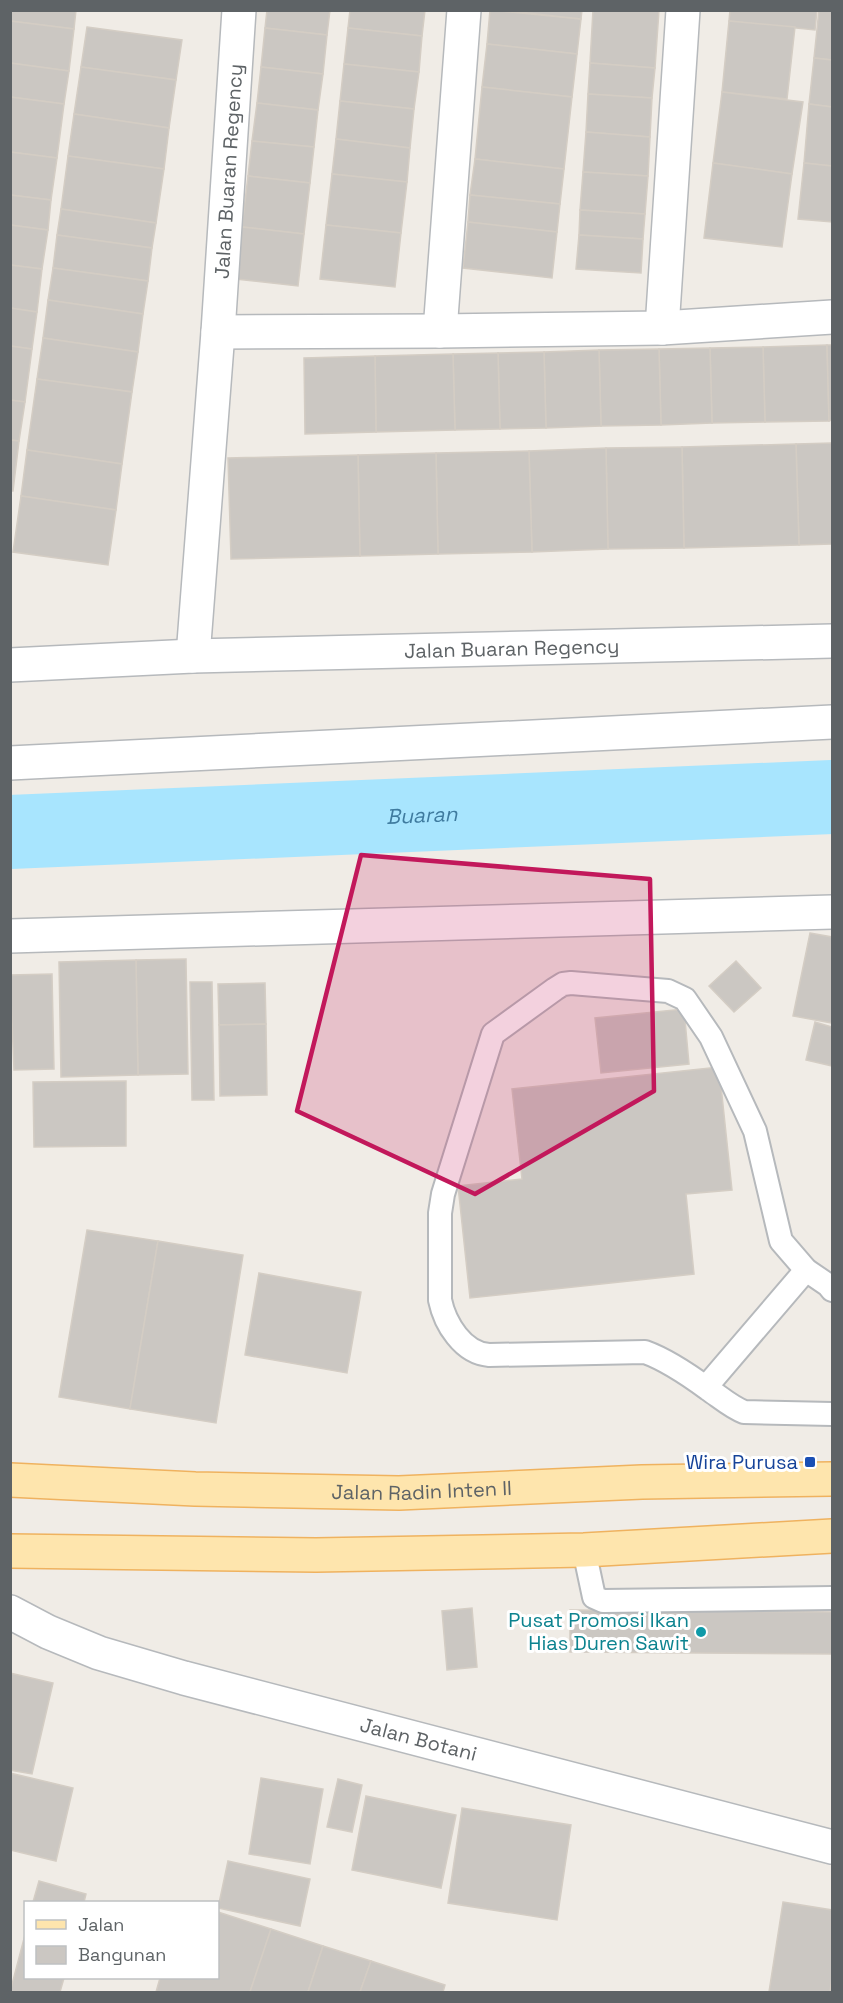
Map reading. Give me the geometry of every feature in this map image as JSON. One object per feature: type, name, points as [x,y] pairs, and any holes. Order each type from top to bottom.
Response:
[{"type":"main road","name":"Jalan Radin Inten II","points":[[10,1480],[195,1490],[399,1493],[642,1482],[832,1479]]},
{"type":"main road","points":[[10,1551],[316,1556],[584,1550],[832,1536]]},
{"type":"street","name":"Jalan Buaran Regency","points":[[193,656],[218,332],[239,10]]},
{"type":"street","points":[[440,332],[464,10]]},
{"type":"street","points":[[662,328],[683,10]]},
{"type":"street","points":[[218,332],[440,332],[662,328],[832,317]]},
{"type":"street","name":"Jalan Buaran Regency","points":[[10,665],[193,656],[832,641]]},
{"type":"street","points":[[10,763],[832,722]]},
{"type":"street","points":[[10,936],[832,912]]},
{"type":"street","name":"Jalan Botani","points":[[10,1612],[48,1632],[99,1653],[184,1678],[832,1847]]},
{"type":"lane","points":[[832,1290],[806,1270],[781,1241],[755,1131],[711,1037],[685,999],[668,991],[571,983],[555,989],[494,1032],[447,1183],[440,1214],[440,1300],[447,1323],[471,1351],[479,1354],[645,1352],[706,1387],[744,1413],[832,1414]]},
{"type":"lane","points":[[706,1387],[806,1270]]},
{"type":"lane","points":[[584,1550],[594,1596],[603,1600],[832,1598]]},
{"type":"highlighted area","points":[[361,855],[650,879],[654,1091],[475,1194],[297,1111]]},
{"type":"building","points":[[10,10],[76,10],[74,29],[10,21]]},
{"type":"building","points":[[267,10],[330,10],[327,35],[265,28]]},
{"type":"building","points":[[350,10],[425,10],[422,36],[348,28]]},
{"type":"building","points":[[490,10],[581,19],[577,54],[487,44]]},
{"type":"building","points":[[501,10],[582,10],[581,19]]},
{"type":"building","points":[[593,10],[659,10],[655,68],[590,63]]},
{"type":"building","points":[[730,10],[817,10],[815,30],[729,21]]},
{"type":"building","points":[[819,10],[832,10],[832,60],[814,58]]},
{"type":"building","points":[[10,21],[74,29],[69,71],[10,63]]},
{"type":"building","points":[[729,21],[795,27],[787,99],[722,92]]},
{"type":"building","points":[[87,27],[182,40],[176,80],[81,67]]},
{"type":"building","points":[[265,28],[327,35],[323,74],[261,67]]},
{"type":"building","points":[[348,28],[422,36],[419,72],[344,64]]},
{"type":"building","points":[[487,44],[577,54],[572,97],[482,87]]},
{"type":"building","points":[[814,58],[832,60],[832,107],[809,104]]},
{"type":"building","points":[[10,63],[69,71],[64,104],[10,97]]},
{"type":"building","points":[[590,63],[655,68],[652,98],[588,94]]},
{"type":"building","points":[[344,64],[419,72],[414,109],[340,101]]},
{"type":"building","points":[[81,67],[176,80],[169,128],[74,114]]},
{"type":"building","points":[[261,67],[323,74],[318,110],[257,103]]},
{"type":"building","points":[[482,87],[572,97],[564,169],[475,159]]},
{"type":"building","points":[[722,92],[803,102],[792,174],[713,163]]},
{"type":"building","points":[[588,94],[652,98],[650,137],[586,132]]},
{"type":"building","points":[[10,97],[64,104],[57,158],[10,152]]},
{"type":"building","points":[[340,101],[414,109],[410,148],[336,139]]},
{"type":"building","points":[[257,103],[318,110],[314,147],[252,141]]},
{"type":"building","points":[[809,104],[832,107],[832,166],[804,163]]},
{"type":"building","points":[[74,114],[169,128],[164,169],[68,156]]},
{"type":"building","points":[[586,132],[650,137],[648,176],[583,172]]},
{"type":"building","points":[[336,139],[410,148],[407,182],[332,174]]},
{"type":"building","points":[[252,141],[314,147],[310,183],[248,176]]},
{"type":"building","points":[[10,152],[57,158],[51,200],[10,195]]},
{"type":"building","points":[[68,156],[164,169],[156,223],[61,209]]},
{"type":"building","points":[[475,159],[564,169],[560,204],[470,195]]},
{"type":"building","points":[[713,163],[792,174],[782,247],[704,238]]},
{"type":"building","points":[[804,163],[832,166],[832,222],[798,219]]},
{"type":"building","points":[[583,172],[648,176],[645,214],[580,210]]},
{"type":"building","points":[[332,174],[407,182],[401,233],[326,225]]},
{"type":"building","points":[[248,176],[310,183],[304,234],[242,227]]},
{"type":"building","points":[[10,195],[51,200],[48,230],[10,225]]},
{"type":"building","points":[[470,195],[560,204],[557,232],[468,222]]},
{"type":"building","points":[[61,209],[156,223],[152,248],[57,235]]},
{"type":"building","points":[[580,210],[645,214],[643,239],[579,235]]},
{"type":"building","points":[[468,222],[557,232],[552,278],[463,268]]},
{"type":"building","points":[[10,225],[48,230],[42,269],[10,265]]},
{"type":"building","points":[[326,225],[401,233],[395,287],[320,279]]},
{"type":"building","points":[[242,227],[304,234],[298,286],[236,279]]},
{"type":"building","points":[[57,235],[152,248],[148,281],[53,268]]},
{"type":"building","points":[[579,235],[643,239],[641,273],[576,269]]},
{"type":"building","points":[[10,265],[42,269],[37,312],[10,308]]},
{"type":"building","points":[[53,268],[148,281],[143,314],[48,300]]},
{"type":"building","points":[[48,300],[143,314],[138,352],[43,338]]},
{"type":"building","points":[[10,308],[37,312],[32,349],[10,346]]},
{"type":"building","points":[[43,338],[138,352],[132,392],[37,379]]},
{"type":"building","points":[[827,345],[829,421],[765,422],[763,347]]},
{"type":"building","points":[[827,345],[832,345],[832,420],[829,421]]},
{"type":"building","points":[[10,346],[32,349],[25,402],[10,400]]},
{"type":"building","points":[[763,347],[765,422],[712,423],[710,348]]},
{"type":"building","points":[[710,348],[712,423],[661,425],[659,349]]},
{"type":"building","points":[[659,349],[661,425],[601,426],[599,350]]},
{"type":"building","points":[[599,350],[601,426],[546,428],[544,352]]},
{"type":"building","points":[[544,352],[546,428],[500,429],[498,353]]},
{"type":"building","points":[[498,353],[500,429],[455,430],[453,354]]},
{"type":"building","points":[[453,354],[455,430],[376,432],[375,356]]},
{"type":"building","points":[[375,356],[376,432],[305,434],[304,358]]},
{"type":"building","points":[[37,379],[132,392],[122,464],[27,450]]},
{"type":"building","points":[[10,400],[25,402],[19,441],[10,440]]},
{"type":"building","points":[[10,440],[19,441],[13,491],[10,491]]},
{"type":"building","points":[[832,443],[832,544],[799,545],[796,444]]},
{"type":"building","points":[[796,444],[799,545],[684,548],[682,447]]},
{"type":"building","points":[[682,447],[684,548],[608,549],[606,448]]},
{"type":"building","points":[[606,448],[608,549],[532,552],[529,451]]},
{"type":"building","points":[[27,450],[122,464],[116,510],[21,496]]},
{"type":"building","points":[[529,451],[532,552],[438,554],[436,453]]},
{"type":"building","points":[[436,453],[438,554],[360,556],[358,455]]},
{"type":"building","points":[[358,455],[360,556],[231,559],[228,458]]},
{"type":"building","points":[[21,496],[116,510],[108,565],[13,552]]},
{"type":"building","points":[[810,933],[832,937],[832,1023],[793,1016]]},
{"type":"building","points":[[186,959],[188,1074],[138,1075],[136,960]]},
{"type":"building","points":[[136,960],[138,1075],[61,1077],[59,962]]},
{"type":"building","points":[[736,961],[761,988],[734,1012],[709,986]]},
{"type":"building","points":[[52,974],[54,1069],[14,1070],[10,975]]},
{"type":"building","points":[[190,982],[212,982],[214,1100],[192,1100]]},
{"type":"building","points":[[265,983],[266,1024],[219,1025],[218,984]]},
{"type":"building","points":[[684,1009],[689,1064],[601,1073],[595,1018]]},
{"type":"building","points":[[815,1022],[832,1027],[832,1066],[806,1060]]},
{"type":"building","points":[[266,1024],[267,1095],[220,1096],[219,1025]]},
{"type":"building","points":[[719,1067],[732,1190],[686,1194],[694,1274],[470,1298],[458,1186],[522,1179],[512,1089]]},
{"type":"building","points":[[126,1081],[126,1146],[34,1147],[33,1082]]},
{"type":"building","points":[[87,1230],[158,1241],[130,1409],[59,1397]]},
{"type":"building","points":[[158,1241],[243,1255],[216,1423],[130,1409]]},
{"type":"building","points":[[259,1273],[361,1292],[347,1373],[245,1355]]},
{"type":"building","points":[[472,1608],[477,1667],[447,1670],[442,1611]]},
{"type":"building","name":"Pusat Promosi Ikan Hias Duren Sawit","points":[[570,1610],[832,1612],[832,1654],[570,1652]]},
{"type":"building","points":[[10,1673],[53,1683],[32,1774],[10,1770]]},
{"type":"building","points":[[10,1773],[73,1788],[56,1861],[10,1850]]},
{"type":"building","points":[[261,1778],[323,1789],[310,1864],[249,1854]]},
{"type":"building","points":[[338,1779],[362,1785],[352,1832],[327,1827]]},
{"type":"building","points":[[366,1796],[456,1815],[441,1888],[352,1870]]},
{"type":"building","points":[[462,1808],[571,1825],[557,1920],[448,1903]]},
{"type":"building","points":[[228,1861],[310,1879],[300,1926],[219,1908]]},
{"type":"building","points":[[39,1881],[86,1894],[84,1901],[33,1901]]},
{"type":"building","points":[[783,1902],[832,1910],[830,1992],[769,1992]]},
{"type":"building","points":[[219,1912],[271,1929],[250,1992],[156,1992],[160,1979],[219,1979]]},
{"type":"building","points":[[271,1929],[323,1946],[308,1992],[250,1992]]},
{"type":"building","points":[[24,1939],[24,1979],[64,1979],[60,1992],[10,1992]]},
{"type":"building","points":[[323,1946],[371,1961],[360,1992],[308,1992]]},
{"type":"building","points":[[371,1961],[445,1985],[443,1992],[360,1992]]},
{"type":"waterway","name":"Buaran","points":[[10,832],[832,797]]},
{"type":"place","name":"Wira Purusa","points":[[810,1462]]},
{"type":"place","name":"Pusat Promosi Ikan Hias Duren Sawit","points":[[701,1632]]}]
